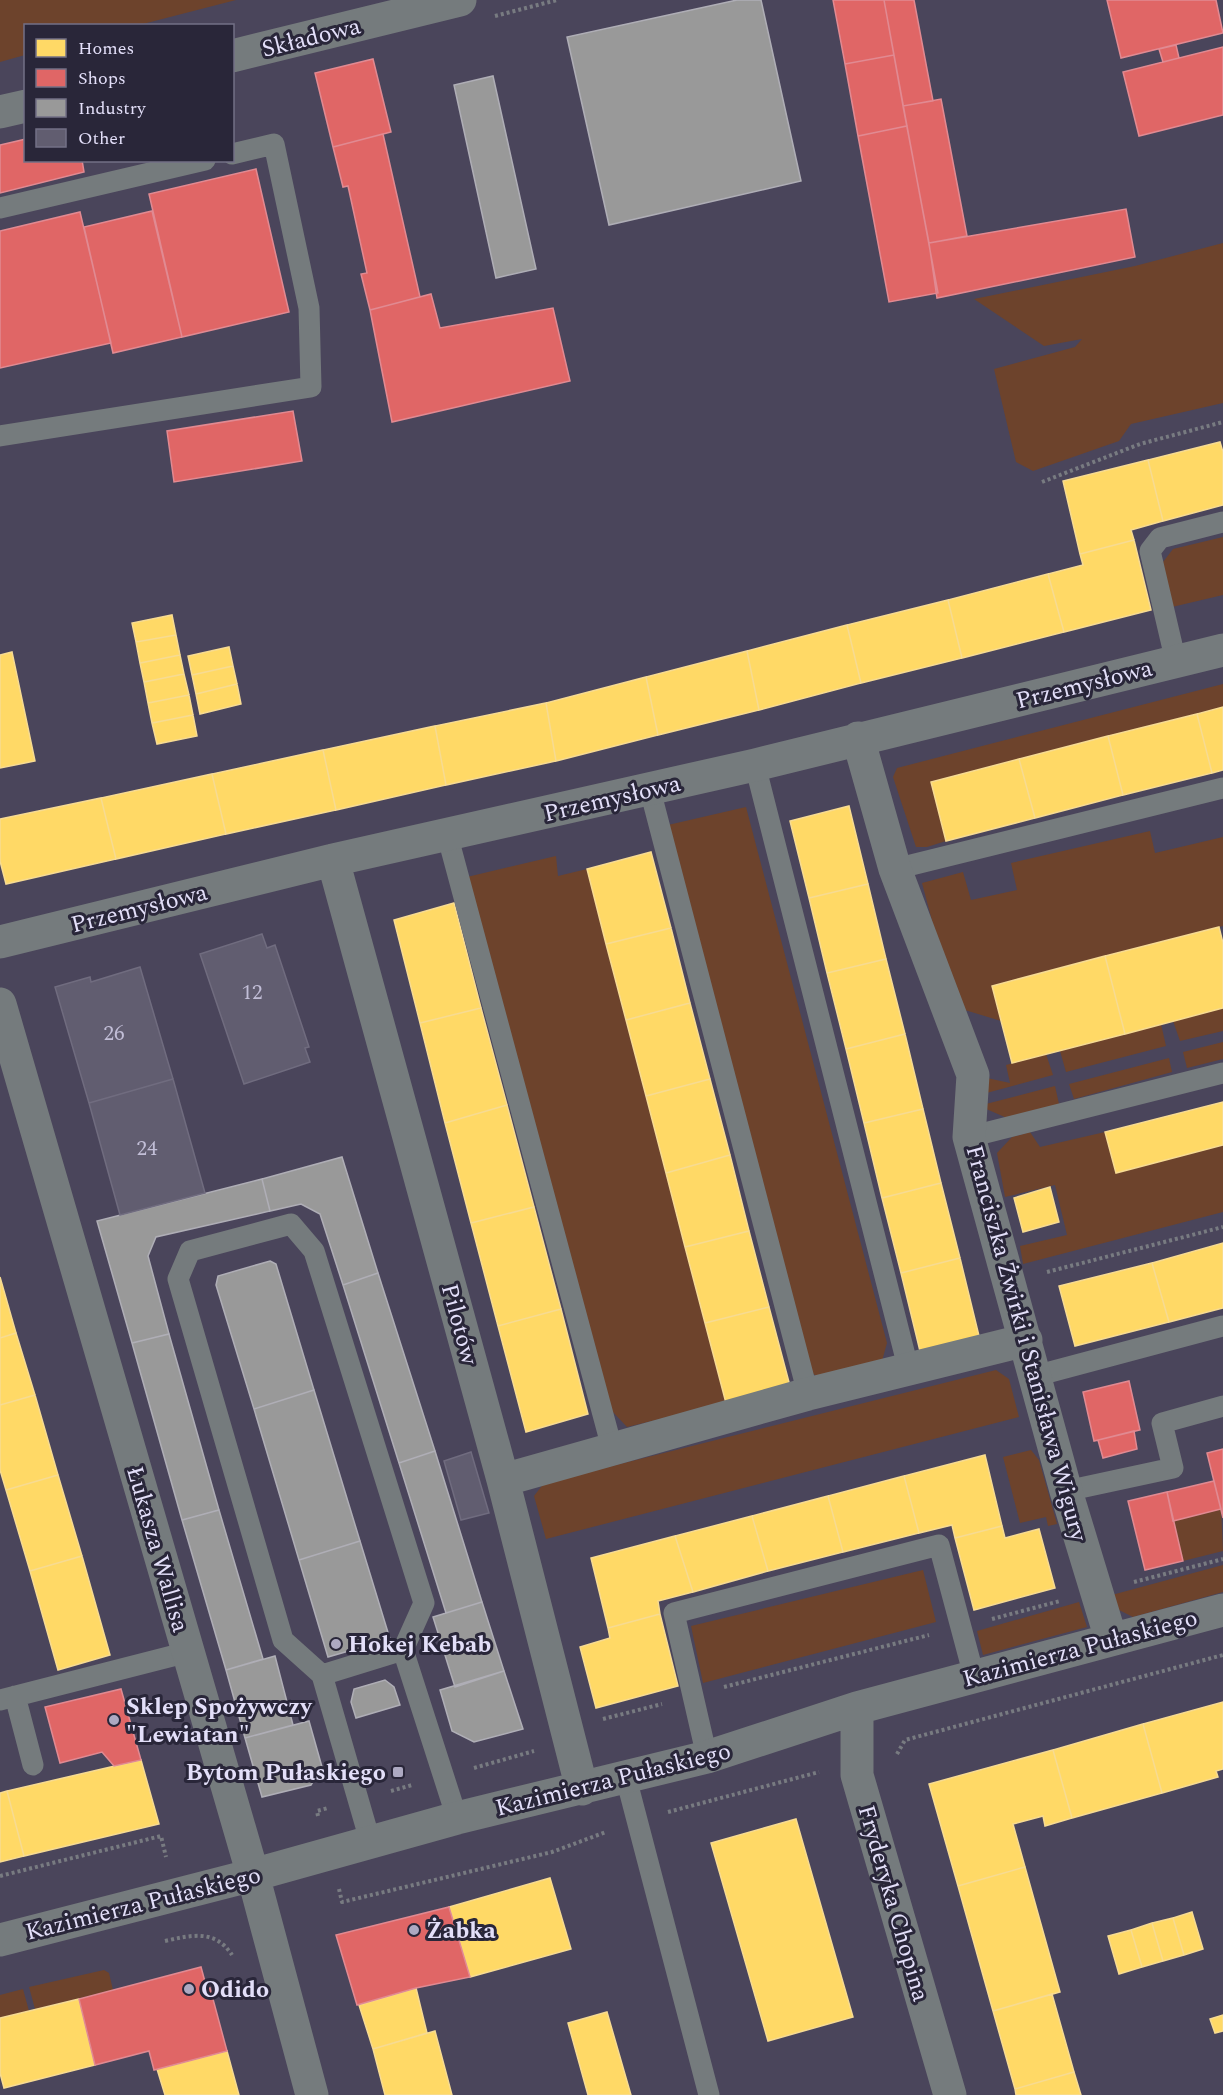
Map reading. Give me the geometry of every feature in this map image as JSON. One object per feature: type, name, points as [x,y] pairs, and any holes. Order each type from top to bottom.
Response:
[{"type":"street","name":"Składowa","points":[[234,56],[460,0]]},
{"type":"street","points":[[0,112],[24,106]]},
{"type":"street","name":"Przemysłowa","points":[[0,942],[333,860],[755,765],[1223,650]]},
{"type":"street","name":"Franciszka Żwirki i Stanisława Wigury","points":[[858,738],[895,869],[973,1075],[969,1137],[1066,1491],[1111,1640]]},
{"type":"street","name":"Pilotów","points":[[333,860],[503,1480],[582,1789]]},
{"type":"street","name":"Łukasza Wallisa","points":[[0,1004],[253,1875],[312,2095]]},
{"type":"street","points":[[503,1480],[808,1394],[909,1371],[1026,1340]]},
{"type":"street","name":"Kazimierza Pułaskiego","points":[[0,1940],[371,1844],[458,1818],[707,1757],[857,1708],[1223,1610]]},
{"type":"street","name":"Fryderyka Chopina","points":[[857,1708],[857,1774],[950,2095]]},
{"type":"lane","points":[[0,436],[311,387],[309,308],[274,144],[234,154]]},
{"type":"lane","points":[[0,208],[196,162]]},
{"type":"lane","points":[[1176,662],[1150,551],[1160,538],[1223,522]]},
{"type":"lane","points":[[755,765],[909,1371]]},
{"type":"lane","points":[[895,869],[1223,788]]},
{"type":"lane","points":[[650,790],[808,1394]]},
{"type":"lane","points":[[447,834],[612,1448]]},
{"type":"lane","points":[[969,1137],[1223,1073]]},
{"type":"lane","points":[[371,1844],[322,1675],[283,1640],[178,1279],[190,1251],[291,1224],[314,1251],[424,1603],[403,1650],[458,1818]]},
{"type":"lane","points":[[1035,1376],[1223,1326]]},
{"type":"lane","points":[[1066,1491],[1173,1468],[1162,1423],[1223,1406]]},
{"type":"lane","points":[[707,1757],[674,1613],[939,1545],[974,1676]]},
{"type":"lane","points":[[322,1675],[403,1650]]},
{"type":"lane","points":[[33,1766],[8,1698],[188,1652]]},
{"type":"lane","points":[[626,1778],[709,2095]]},
{"type":"path","points":[[1042,482],[1140,444],[1223,422]]},
{"type":"path","points":[[1009,1282],[1223,1227]]},
{"type":"path","points":[[154,1943],[202,1935],[218,1938],[236,1961]]},
{"type":"shaded area","points":[[0,0],[236,0],[143,24],[24,24],[24,55],[0,62]]},
{"type":"shaded area","points":[[1223,243],[1223,403],[1131,424],[1119,441],[1033,471],[1016,462],[994,369],[1075,347],[1082,339],[1044,346],[974,299],[1135,266]]},
{"type":"shaded area","points":[[1223,537],[1223,595],[1172,607],[1163,562],[1173,549]]},
{"type":"shaded area","points":[[1223,684],[1223,707],[931,782],[946,841],[927,847],[916,847],[893,777],[897,768]]},
{"type":"shaded area","points":[[746,807],[887,1343],[882,1361],[821,1379],[809,1371],[668,825]]},
{"type":"shaded area","points":[[1150,831],[1155,853],[1223,837],[1223,926],[992,986],[1001,1021],[955,1007],[922,883],[963,872],[971,900],[1017,890],[1011,863]]},
{"type":"shaded area","points":[[556,856],[558,876],[587,869],[726,1403],[627,1427],[611,1410],[467,877]]},
{"type":"shaded area","points":[[1223,1008],[1223,1031],[1180,1041],[1173,1021]]},
{"type":"shaded area","points":[[1161,1024],[1166,1046],[1066,1072],[1060,1051]]},
{"type":"shaded area","points":[[1223,1042],[1223,1059],[1187,1068],[1183,1052]]},
{"type":"shaded area","points":[[1046,1054],[1053,1075],[979,1095],[973,1075],[1010,1083],[1006,1065]]},
{"type":"shaded area","points":[[1169,1058],[1172,1072],[1074,1099],[1069,1084]]},
{"type":"shaded area","points":[[1055,1086],[1059,1104],[1007,1118],[982,1105]]},
{"type":"shaded area","points":[[1030,1132],[1040,1147],[1105,1132],[1223,1145],[1223,1212],[1023,1264],[1020,1246],[1067,1235],[1055,1185],[1005,1197],[997,1153],[1012,1137]]},
{"type":"shaded area","points":[[996,1370],[1009,1379],[1019,1417],[546,1539],[534,1496],[544,1483]]},
{"type":"shaded area","points":[[1031,1450],[1039,1460],[1057,1524],[1048,1526],[1046,1517],[1020,1523],[1003,1457]]},
{"type":"shaded area","points":[[1221,1509],[1223,1551],[1183,1561],[1173,1521]]},
{"type":"shaded area","points":[[1223,1565],[1223,1592],[1133,1617],[1115,1608],[1108,1596]]},
{"type":"shaded area","points":[[923,1570],[936,1622],[703,1683],[691,1626]]},
{"type":"shaded area","points":[[1079,1602],[1087,1627],[983,1655],[977,1631]]},
{"type":"shaded area","points":[[104,1970],[109,1973],[113,1990],[35,2009],[29,1987]]},
{"type":"shaded area","points":[[23,1989],[29,2011],[0,2018],[0,1995]]},
{"type":"building: Homes","points":[[1220,442],[1223,452],[1223,505],[1163,521],[1148,460]]},
{"type":"building: Homes","points":[[1148,460],[1163,521],[1131,530],[1134,540],[1080,554],[1063,481]]},
{"type":"building: Homes","points":[[1134,540],[1151,610],[1064,632],[1048,574],[1083,565],[1080,554]]},
{"type":"building: Homes","points":[[1048,574],[1064,632],[962,658],[948,600]]},
{"type":"building: Homes","points":[[948,600],[962,658],[861,683],[847,625]]},
{"type":"building: Homes","points":[[172,615],[176,635],[136,642],[132,623]]},
{"type":"building: Homes","points":[[847,625],[861,683],[759,710],[747,651]]},
{"type":"building: Homes","points":[[176,635],[180,655],[140,663],[136,642]]},
{"type":"building: Homes","points":[[229,647],[233,666],[192,675],[188,656]]},
{"type":"building: Homes","points":[[747,651],[759,710],[658,735],[646,677]]},
{"type":"building: Homes","points":[[12,652],[35,761],[0,768],[0,655]]},
{"type":"building: Homes","points":[[180,655],[184,674],[144,682],[140,663]]},
{"type":"building: Homes","points":[[233,666],[237,684],[196,694],[192,675]]},
{"type":"building: Homes","points":[[184,674],[189,695],[148,703],[144,682]]},
{"type":"building: Homes","points":[[646,677],[658,735],[556,761],[546,703]]},
{"type":"building: Homes","points":[[237,684],[241,704],[200,714],[196,694]]},
{"type":"building: Homes","points":[[189,695],[193,715],[152,723],[148,703]]},
{"type":"building: Homes","points":[[546,703],[556,761],[446,785],[435,726]]},
{"type":"building: Homes","points":[[1223,707],[1223,770],[1212,773],[1197,714]]},
{"type":"building: Homes","points":[[1197,714],[1212,773],[1123,795],[1108,736]]},
{"type":"building: Homes","points":[[193,715],[197,736],[157,744],[152,723]]},
{"type":"building: Homes","points":[[435,726],[446,785],[336,810],[323,750]]},
{"type":"building: Homes","points":[[1108,736],[1123,795],[1035,818],[1019,759]]},
{"type":"building: Homes","points":[[323,750],[336,810],[226,834],[212,774]]},
{"type":"building: Homes","points":[[1019,759],[1035,818],[946,841],[931,782]]},
{"type":"building: Homes","points":[[212,774],[226,834],[116,859],[101,798]]},
{"type":"building: Homes","points":[[101,798],[116,859],[6,884],[0,861],[0,819]]},
{"type":"building: Homes","points":[[849,806],[868,884],[809,898],[790,821]]},
{"type":"building: Homes","points":[[651,852],[671,928],[606,944],[587,869]]},
{"type":"building: Homes","points":[[868,884],[886,959],[827,973],[809,898]]},
{"type":"building: Homes","points":[[454,903],[481,1008],[420,1023],[394,920]]},
{"type":"building: Homes","points":[[1219,927],[1223,943],[1223,1008],[1125,1034],[1105,956]]},
{"type":"building: Homes","points":[[671,928],[690,1003],[626,1020],[606,944]]},
{"type":"building: Homes","points":[[1105,956],[1125,1034],[1012,1063],[992,986]]},
{"type":"building: Homes","points":[[886,959],[905,1034],[846,1049],[827,973]]},
{"type":"building: Homes","points":[[690,1003],[710,1079],[646,1096],[626,1020]]},
{"type":"building: Homes","points":[[481,1008],[507,1105],[445,1123],[420,1023]]},
{"type":"building: Homes","points":[[905,1034],[923,1109],[864,1123],[846,1049]]},
{"type":"building: Homes","points":[[710,1079],[730,1155],[666,1173],[646,1096]]},
{"type":"building: Homes","points":[[1223,1102],[1223,1145],[1116,1173],[1105,1132]]},
{"type":"building: Homes","points":[[507,1105],[534,1207],[471,1223],[445,1123]]},
{"type":"building: Homes","points":[[923,1109],[941,1183],[882,1198],[864,1123]]},
{"type":"building: Homes","points":[[730,1155],[749,1231],[685,1247],[666,1173]]},
{"type":"building: Homes","points":[[941,1183],[960,1258],[901,1273],[882,1198]]},
{"type":"building: Homes","points":[[1050,1187],[1059,1222],[1023,1232],[1014,1198]]},
{"type":"building: Homes","points":[[534,1207],[561,1309],[498,1326],[471,1223]]},
{"type":"building: Homes","points":[[749,1231],[769,1307],[705,1323],[685,1247]]},
{"type":"building: Homes","points":[[1223,1243],[1223,1308],[1169,1322],[1152,1263]]},
{"type":"building: Homes","points":[[960,1258],[979,1336],[920,1351],[901,1273]]},
{"type":"building: Homes","points":[[1152,1263],[1169,1322],[1075,1346],[1059,1286]]},
{"type":"building: Homes","points":[[0,1277],[16,1333],[0,1338]]},
{"type":"building: Homes","points":[[769,1307],[790,1386],[726,1403],[705,1323]]},
{"type":"building: Homes","points":[[561,1309],[588,1414],[526,1432],[498,1326]]},
{"type":"building: Homes","points":[[16,1333],[35,1395],[0,1405],[0,1338]]},
{"type":"building: Homes","points":[[35,1395],[58,1475],[6,1490],[0,1470],[0,1405]]},
{"type":"building: Homes","points":[[985,1455],[1002,1526],[955,1538],[952,1525],[919,1533],[904,1476]]},
{"type":"building: Homes","points":[[58,1475],[82,1556],[30,1571],[6,1490]]},
{"type":"building: Homes","points":[[904,1476],[919,1533],[843,1552],[828,1496]]},
{"type":"building: Homes","points":[[828,1496],[843,1552],[768,1571],[752,1516]]},
{"type":"building: Homes","points":[[752,1516],[768,1571],[693,1592],[675,1536]]},
{"type":"building: Homes","points":[[1002,1526],[1005,1538],[1039,1529],[1055,1588],[974,1610],[955,1538]]},
{"type":"building: Homes","points":[[675,1536],[693,1592],[658,1601],[660,1614],[608,1628],[591,1558]]},
{"type":"building: Homes","points":[[82,1556],[110,1655],[58,1670],[30,1571]]},
{"type":"building: Homes","points":[[660,1614],[678,1686],[596,1708],[580,1647],[610,1638],[608,1628]]},
{"type":"building: Homes","points":[[1223,1702],[1223,1769],[1216,1771],[1218,1777],[1162,1793],[1143,1724]]},
{"type":"building: Homes","points":[[1143,1724],[1162,1793],[1072,1818],[1053,1750]]},
{"type":"building: Homes","points":[[1053,1750],[1072,1818],[1045,1826],[1043,1816],[1013,1824],[1025,1867],[958,1886],[929,1784]]},
{"type":"building: Homes","points":[[141,1760],[159,1824],[24,1856],[7,1791]]},
{"type":"building: Homes","points":[[7,1791],[24,1856],[0,1862],[0,1793]]},
{"type":"building: Homes","points":[[796,1819],[853,2017],[768,2041],[711,1843]]},
{"type":"building: Homes","points":[[1025,1867],[1060,1992],[993,2011],[958,1886]]},
{"type":"building: Homes","points":[[550,1878],[571,1949],[470,1977],[449,1907]]},
{"type":"building: Homes","points":[[1192,1912],[1203,1949],[1184,1955],[1173,1918]]},
{"type":"building: Homes","points":[[1173,1918],[1184,1955],[1163,1961],[1152,1923]]},
{"type":"building: Homes","points":[[1152,1923],[1163,1961],[1142,1967],[1131,1930]]},
{"type":"building: Homes","points":[[1131,1930],[1142,1967],[1119,1974],[1108,1936]]},
{"type":"building: Homes","points":[[416,1988],[427,2033],[373,2049],[359,2005]]},
{"type":"building: Homes","points":[[1052,1994],[1074,2072],[1015,2089],[993,2011]]},
{"type":"building: Homes","points":[[79,1999],[95,2065],[4,2088],[0,2073],[0,2018]]},
{"type":"building: Homes","points":[[607,2012],[631,2095],[588,2095],[568,2023]]},
{"type":"building: Homes","points":[[1223,2015],[1223,2031],[1215,2033],[1210,2019]]},
{"type":"building: Homes","points":[[435,2031],[452,2095],[385,2095],[373,2049]]},
{"type":"building: Homes","points":[[227,2051],[239,2095],[165,2095],[157,2069]]},
{"type":"building: Homes","points":[[1074,2072],[1081,2095],[1016,2095],[1015,2089]]},
{"type":"building: Shops","points":[[833,0],[884,0],[894,55],[845,64]]},
{"type":"building: Shops","points":[[884,0],[914,0],[933,101],[903,106]]},
{"type":"building: Shops","points":[[1107,0],[1216,0],[1223,33],[1121,58]]},
{"type":"building: Shops","points":[[1176,45],[1179,58],[1163,62],[1159,49]]},
{"type":"building: Shops","points":[[1223,47],[1223,115],[1139,136],[1123,72]]},
{"type":"building: Shops","points":[[894,55],[907,126],[858,136],[845,64]]},
{"type":"building: Shops","points":[[373,59],[391,132],[333,147],[315,73]]},
{"type":"building: Shops","points":[[941,99],[967,236],[929,243],[903,106]]},
{"type":"building: Shops","points":[[907,126],[938,293],[889,302],[858,136]]},
{"type":"building: Shops","points":[[383,134],[420,297],[370,310],[361,274],[367,273],[348,186],[343,187],[333,147]]},
{"type":"building: Shops","points":[[24,139],[24,162],[82,162],[84,172],[0,193],[0,145]]},
{"type":"building: Shops","points":[[256,169],[289,312],[182,337],[149,194]]},
{"type":"building: Shops","points":[[1126,209],[1135,257],[937,298],[929,243]]},
{"type":"building: Shops","points":[[152,211],[182,337],[113,353],[84,227]]},
{"type":"building: Shops","points":[[80,212],[111,343],[0,368],[0,231]]},
{"type":"building: Shops","points":[[431,294],[440,328],[553,308],[570,381],[392,422],[370,310]]},
{"type":"building: Shops","points":[[293,411],[302,461],[174,482],[167,431]]},
{"type":"building: Shops","points":[[1129,1381],[1140,1430],[1094,1441],[1083,1392]]},
{"type":"building: Shops","points":[[1134,1431],[1137,1449],[1103,1458],[1098,1440]]},
{"type":"building: Shops","points":[[1223,1449],[1223,1518],[1207,1453]]},
{"type":"building: Shops","points":[[1214,1481],[1221,1509],[1173,1521],[1167,1492]]},
{"type":"building: Shops","points":[[1167,1492],[1183,1561],[1145,1570],[1128,1501]]},
{"type":"building: Shops","points":[[121,1689],[141,1760],[114,1766],[102,1752],[60,1763],[45,1707]]},
{"type":"building: Shops","points":[[449,1907],[470,1977],[416,1988],[357,2005],[336,1935]]},
{"type":"building: Shops","points":[[201,1967],[207,1989],[210,1988],[227,2051],[154,2070],[149,2051],[95,2065],[79,1999]]},
{"type":"building: Industry","points":[[737,0],[761,0],[801,181],[609,225],[567,37]]},
{"type":"building: Industry","points":[[493,76],[536,269],[496,278],[454,85]]},
{"type":"building: Industry","points":[[342,1157],[378,1273],[343,1285],[320,1214],[301,1204],[270,1211],[262,1179]]},
{"type":"building: Industry","points":[[262,1179],[270,1211],[156,1237],[148,1256],[169,1334],[132,1343],[97,1221]]},
{"type":"building: Industry","points":[[270,1261],[276,1264],[314,1390],[254,1409],[216,1285],[218,1276]]},
{"type":"building: Industry","points":[[378,1273],[435,1451],[399,1463],[343,1285]]},
{"type":"building: Industry","points":[[169,1334],[219,1510],[182,1520],[132,1343]]},
{"type":"building: Industry","points":[[314,1390],[360,1541],[299,1560],[254,1409]]},
{"type":"building: Industry","points":[[435,1451],[482,1602],[446,1613],[399,1463]]},
{"type":"building: Industry","points":[[219,1510],[263,1659],[226,1670],[182,1520]]},
{"type":"building: Industry","points":[[360,1541],[390,1639],[328,1657],[299,1560]]},
{"type":"building: Industry","points":[[482,1602],[504,1671],[455,1687],[433,1617]]},
{"type":"building: Industry","points":[[275,1656],[293,1725],[245,1738],[226,1670]]},
{"type":"building: Industry","points":[[504,1671],[523,1729],[474,1742],[452,1731],[440,1690]]},
{"type":"building: Industry","points":[[385,1680],[394,1687],[400,1705],[356,1718],[351,1702],[354,1689]]},
{"type":"building: Industry","points":[[309,1721],[322,1767],[311,1785],[262,1797],[245,1738]]},
{"type":"building: Other","points":[[262,934],[267,948],[275,945],[309,1047],[305,1048],[310,1062],[244,1084],[200,954]]},
{"type":"building: Other","points":[[140,967],[173,1079],[89,1103],[55,987],[90,977],[91,982]]},
{"type":"building: Other","points":[[173,1079],[205,1193],[120,1215],[89,1103]]},
{"type":"building: Other","points":[[471,1452],[489,1513],[461,1520],[444,1461]]},
{"type":"place","name":"Hokej Kebab","points":[[336,1644]]},
{"type":"place","name":"Sklep Spożywczy \"Lewiatan\"","points":[[114,1720]]},
{"type":"place","name":"Bytom Pułaskiego","points":[[398,1772]]},
{"type":"place","name":"Żabka","points":[[414,1930]]},
{"type":"place","name":"Odido","points":[[189,1989]]}]
